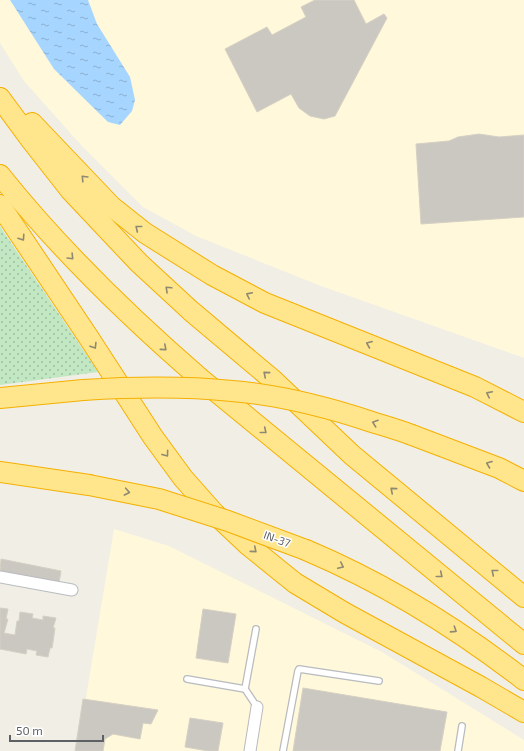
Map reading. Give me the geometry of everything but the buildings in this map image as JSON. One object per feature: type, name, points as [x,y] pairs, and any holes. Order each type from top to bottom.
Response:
[{"type":"highway","points":[[0,89],[111,206],[168,249],[265,303],[475,387],[524,412]]},
{"type":"highway","points":[[0,98],[71,191],[139,263],[191,311],[273,380],[352,455],[524,597]]},
{"type":"highway","points":[[0,175],[55,240],[103,290],[153,338],[202,380],[524,644]]},
{"type":"highway","points":[[0,206],[89,338],[153,437],[183,478],[214,513],[248,545],[295,583],[345,613],[524,712]]},
{"type":"highway","points":[[0,398],[83,390],[148,388],[232,391],[279,397],[344,412],[412,435],[499,468],[524,481]]},
{"type":"highway","name":"IN-37","points":[[0,472],[89,485],[159,499],[228,521],[306,550],[350,569],[410,602],[468,639],[524,680]]},
{"type":"street","points":[[0,577],[72,590]]},
{"type":"street","points":[[250,751],[257,707]]},
{"type":"lane","points":[[256,629],[245,689],[257,707]]},
{"type":"lane","points":[[283,751],[299,669],[379,681]]},
{"type":"lane","points":[[187,680],[245,689]]},
{"type":"lane","points":[[458,751],[462,726]]},
{"type":"shaded area","points":[[0,0],[524,0],[524,358],[321,286],[196,236],[143,207],[81,145],[24,81],[0,43]]},
{"type":"shaded area","points":[[114,529],[169,546],[382,652],[524,740],[524,751],[77,751]]},
{"type":"green space","points":[[0,226],[1,228],[98,372],[0,385]]},
{"type":"water","points":[[10,0],[88,0],[97,24],[130,77],[135,100],[132,111],[120,125],[108,122],[54,69]]}]
